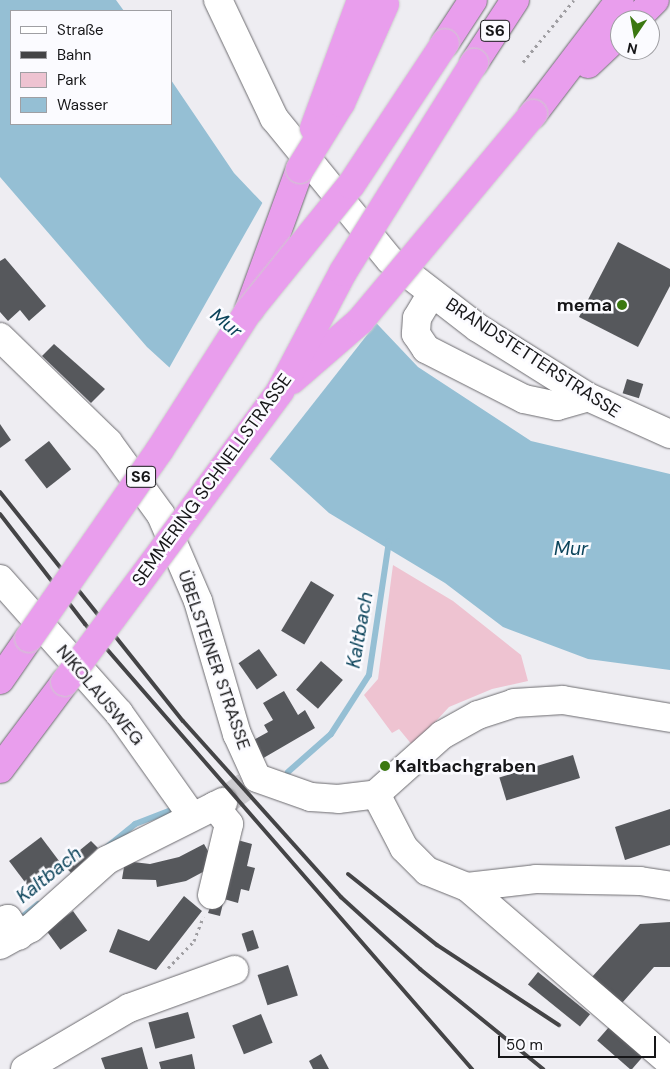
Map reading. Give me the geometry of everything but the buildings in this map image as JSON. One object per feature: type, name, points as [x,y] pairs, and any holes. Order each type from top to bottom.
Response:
[{"type":"highway","name":"S6","points":[[0,680],[159,451],[248,312],[351,185],[473,0]]},
{"type":"highway","name":"SEMMERING SCHNELLSTRASSE","points":[[0,769],[280,391],[343,272],[515,0]]},
{"type":"highway","points":[[280,391],[360,321],[533,114],[620,0]]},
{"type":"highway","points":[[645,10],[655,0]]},
{"type":"highway","points":[[248,312],[300,170],[341,103],[378,1]]},
{"type":"highway","points":[[533,114],[610,43]]},
{"type":"street","name":"BRANDSTETTERSTRASSE","points":[[218,0],[274,118],[390,260],[432,292],[588,397],[670,434]]},
{"type":"street","points":[[432,292],[417,318],[416,334],[426,349],[524,400],[557,406],[588,397]]},
{"type":"street","name":"ÜBELSTEINER STRASSE","points":[[0,337],[108,442],[161,515],[198,601],[237,734],[254,780],[311,796],[338,799],[376,794]]},
{"type":"street","points":[[447,380],[495,386]]},
{"type":"street","name":"NIKOLAUSWEG","points":[[0,579],[119,713],[210,808],[229,824],[212,895]]},
{"type":"street","points":[[670,718],[563,700],[514,703],[478,714],[442,735],[376,794],[404,848],[427,870],[467,887],[670,1062]]},
{"type":"street","points":[[8,931],[107,860],[210,808]]},
{"type":"street","points":[[467,887],[536,879],[640,881],[670,886]]},
{"type":"street","points":[[25,1069],[129,1008],[234,970]]},
{"type":"path","points":[[523,62],[574,0]]},
{"type":"green space","points":[[393,565],[453,601],[521,655],[528,681],[492,689],[449,707],[413,746],[399,729],[392,733],[364,695],[378,679]]},
{"type":"water","name":"Mur","points":[[0,0],[116,0],[123,10],[10,10],[10,125],[172,125],[172,81],[234,173],[418,367],[531,441],[670,474],[670,670],[588,659],[503,627],[445,583],[329,513],[147,347],[0,177]]},
{"type":"pier","points":[[264,200],[378,321],[268,461],[168,370]]},
{"type":"waterway","name":"Kaltbach","points":[[288,772],[331,734],[369,675],[389,541]]},
{"type":"waterway","name":"Kaltbach","points":[[108,846],[135,824],[169,811]]},
{"type":"waterway","name":"Kaltbach","points":[[17,921],[38,904]]},
{"type":"tunnel","points":[[223,802],[252,782]]},
{"type":"railway","points":[[0,492],[183,721],[341,897],[420,969],[543,1069]]},
{"type":"railway","points":[[0,514],[85,624],[472,1069]]},
{"type":"railway","points":[[348,874],[437,945],[559,1025]]},
{"type":"place","name":"mema","points":[[622,305]]},
{"type":"place","name":"Kaltbachgraben","points":[[385,766]]}]
